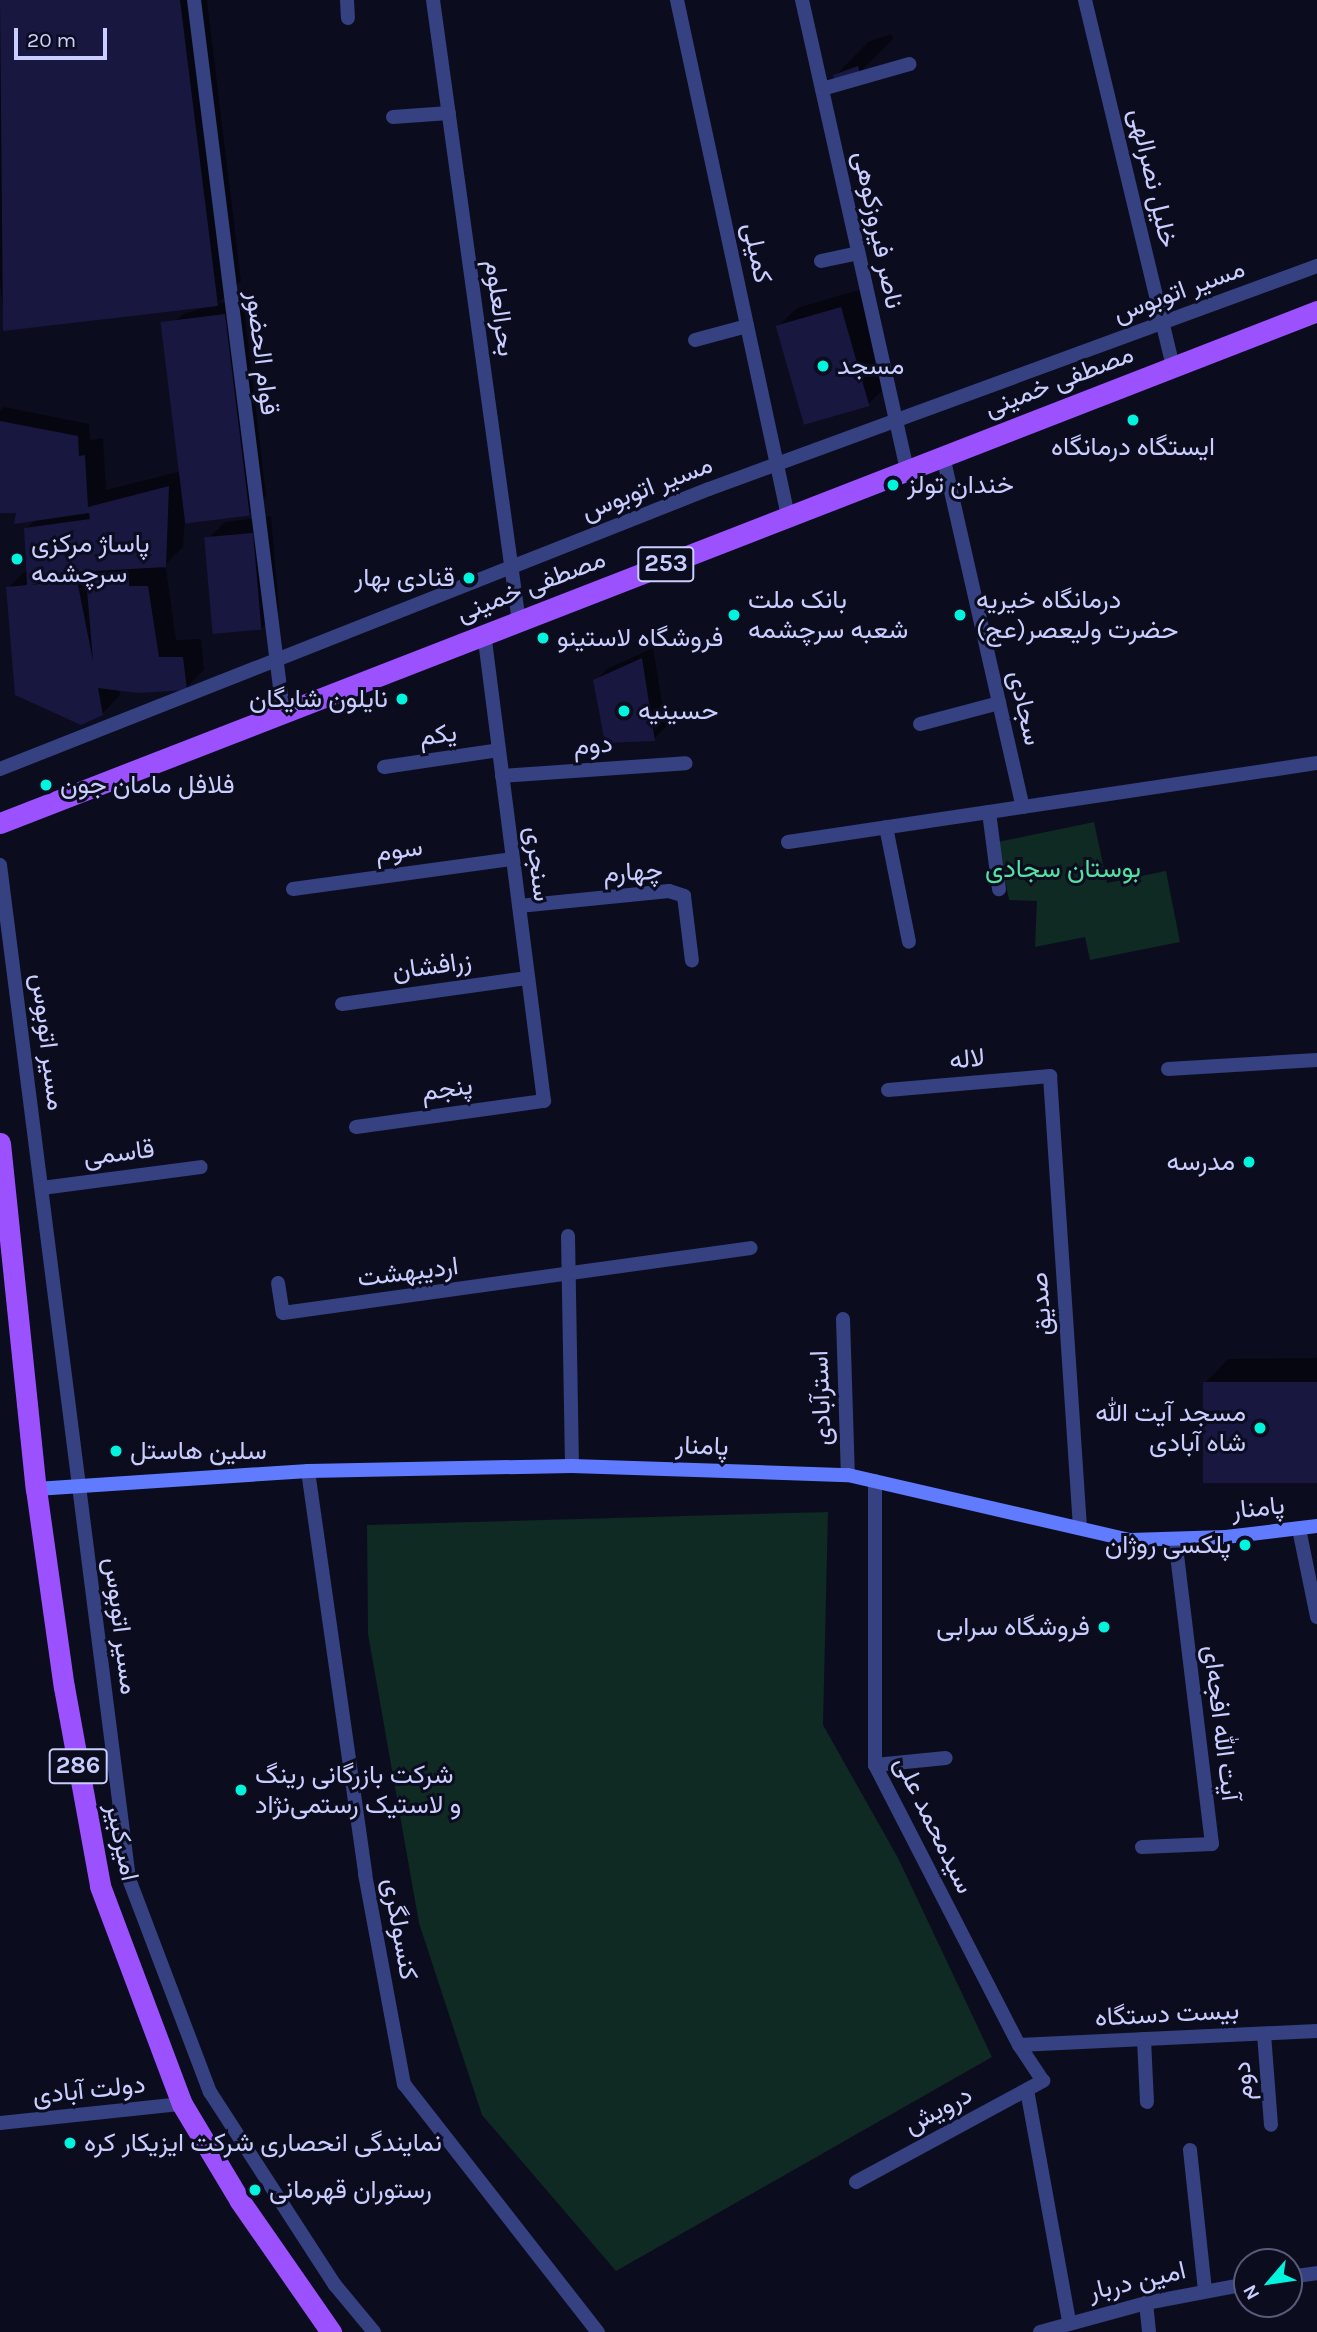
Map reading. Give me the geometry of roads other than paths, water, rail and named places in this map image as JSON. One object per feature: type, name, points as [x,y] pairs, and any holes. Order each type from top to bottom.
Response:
[{"type":"main road","name":"مصطفی خمینی","points":[[0,823],[1317,311]]},
{"type":"main road","name":"امیرکبیر","points":[[0,1143],[36,1489],[64,1687],[100,1886],[182,2104],[248,2212],[331,2332]]},
{"type":"street","name":"قوام الحضور","points":[[194,0],[283,712]]},
{"type":"street","points":[[348,0],[348,18]]},
{"type":"street","name":"بحرالعلوم","points":[[433,0],[519,622]]},
{"type":"street","name":"کمیلی","points":[[677,0],[789,516]]},
{"type":"street","name":"ناصر فیروزکوهی","points":[[802,0],[906,471]]},
{"type":"street","name":"خلیل نصرالهی","points":[[1085,0],[1174,367]]},
{"type":"street","points":[[822,89],[910,64]]},
{"type":"street","points":[[393,117],[449,113]]},
{"type":"street","points":[[821,261],[858,253]]},
{"type":"street","name":"مسیر اتوبوس","points":[[0,769],[512,567],[896,421],[1317,266]]},
{"type":"street","points":[[695,340],[747,326]]},
{"type":"street","name":"سجادی","points":[[943,456],[1023,807]]},
{"type":"street","name":"سنجری","points":[[484,634],[544,1101]]},
{"type":"street","points":[[920,724],[999,703]]},
{"type":"street","name":"یکم","points":[[384,767],[499,750]]},
{"type":"street","name":"دوم","points":[[502,776],[686,763]]},
{"type":"street","points":[[789,842],[1317,763]]},
{"type":"street","points":[[989,812],[999,888]]},
{"type":"street","points":[[886,827],[909,942]]},
{"type":"street","name":"سوم","points":[[293,889],[513,859]]},
{"type":"street","name":"مسیر اتوبوس","points":[[0,864],[129,1879],[211,2092],[335,2285],[374,2332]]},
{"type":"street","name":"چهارم","points":[[519,906],[669,891],[684,896],[692,961]]},
{"type":"street","name":"زرافشان","points":[[342,1004],[528,978]]},
{"type":"street","points":[[1168,1069],[1317,1060]]},
{"type":"street","name":"لاله","points":[[888,1090],[1050,1076]]},
{"type":"street","name":"صدیق","points":[[1050,1076],[1080,1528]]},
{"type":"street","name":"پنجم","points":[[356,1127],[544,1101]]},
{"type":"street","name":"قاسمی","points":[[42,1188],[201,1167]]},
{"type":"street","points":[[568,1236],[572,1466]]},
{"type":"street","name":"اردیبهشت","points":[[278,1283],[283,1313],[751,1248]]},
{"type":"street","name":"استرآبادی","points":[[843,1320],[848,1475]]},
{"type":"street","name":"پامنار","points":[[36,1489],[77,1484],[308,1471],[572,1466],[848,1475],[1130,1540],[1175,1539],[1317,1526]]},
{"type":"street","name":"کنسولگری","points":[[308,1471],[365,1874],[404,2084],[598,2332]]},
{"type":"street","name":"سیدمحمد علی","points":[[875,1481],[875,1765],[1019,2045],[1043,2081]]},
{"type":"street","points":[[1299,1529],[1317,1618]]},
{"type":"street","name":"آیت الله افجه‌ای","points":[[1142,1847],[1212,1844],[1175,1539]]},
{"type":"street","points":[[875,1765],[946,1758]]},
{"type":"street","name":"بیست دستگاه","points":[[1019,2045],[1317,2031]]},
{"type":"street","name":"دوم","points":[[1264,2034],[1271,2125]]},
{"type":"street","points":[[1144,2039],[1147,2102]]},
{"type":"street","name":"درویش","points":[[856,2182],[1043,2081]]},
{"type":"street","points":[[1027,2090],[1069,2321]]},
{"type":"street","name":"دولت آبادی","points":[[0,2123],[182,2104]]},
{"type":"street","points":[[1190,2150],[1205,2291]]},
{"type":"street","name":"امین دربار","points":[[1040,2332],[1069,2321],[1233,2286]]},
{"type":"street","points":[[1146,2303],[1149,2332]]},
{"type":"place","name":"مسجد","points":[[823,366]]},
{"type":"place","name":"ایستگاه درمانگاه","points":[[1133,420]]},
{"type":"place","name":"خندان تولز","points":[[893,485]]},
{"type":"place","name":"پاساژ مرکزی سرچشمه","points":[[17,559]]},
{"type":"place","name":"قنادی بهار","points":[[469,578]]},
{"type":"place","name":"بانک ملت شعبه سرچشمه","points":[[734,615]]},
{"type":"place","name":"درمانگاه خیریه حضرت ولیعصر(عج)","points":[[960,615]]},
{"type":"place","name":"فروشگاه لاستینو","points":[[543,638]]},
{"type":"place","name":"نايلون شايگان","points":[[402,699]]},
{"type":"place","name":"حسینیه","points":[[624,711]]},
{"type":"place","name":"فلافل مامان جون","points":[[46,785]]},
{"type":"place","name":"مدرسه","points":[[1249,1162]]},
{"type":"place","name":"مسجد آیت الله شاه آبادی","points":[[1260,1428]]},
{"type":"place","name":"سلین هاستل","points":[[116,1451]]},
{"type":"place","name":"پلکسی روژان","points":[[1245,1545]]},
{"type":"place","name":"فروشگاه سرابی","points":[[1104,1627]]},
{"type":"place","name":"شرکت بازرگانی رینگ و لاستیک رستمی‌نژاد","points":[[241,1790]]},
{"type":"place","name":"نمایندگی انحصاری شرکت ایزیکار کره","points":[[70,2143]]},
{"type":"place","name":"رستوران قهرمانی","points":[[255,2190]]},
{"type":"park label","name":"بوستان سجادی","points":[[1063,869]]}]
